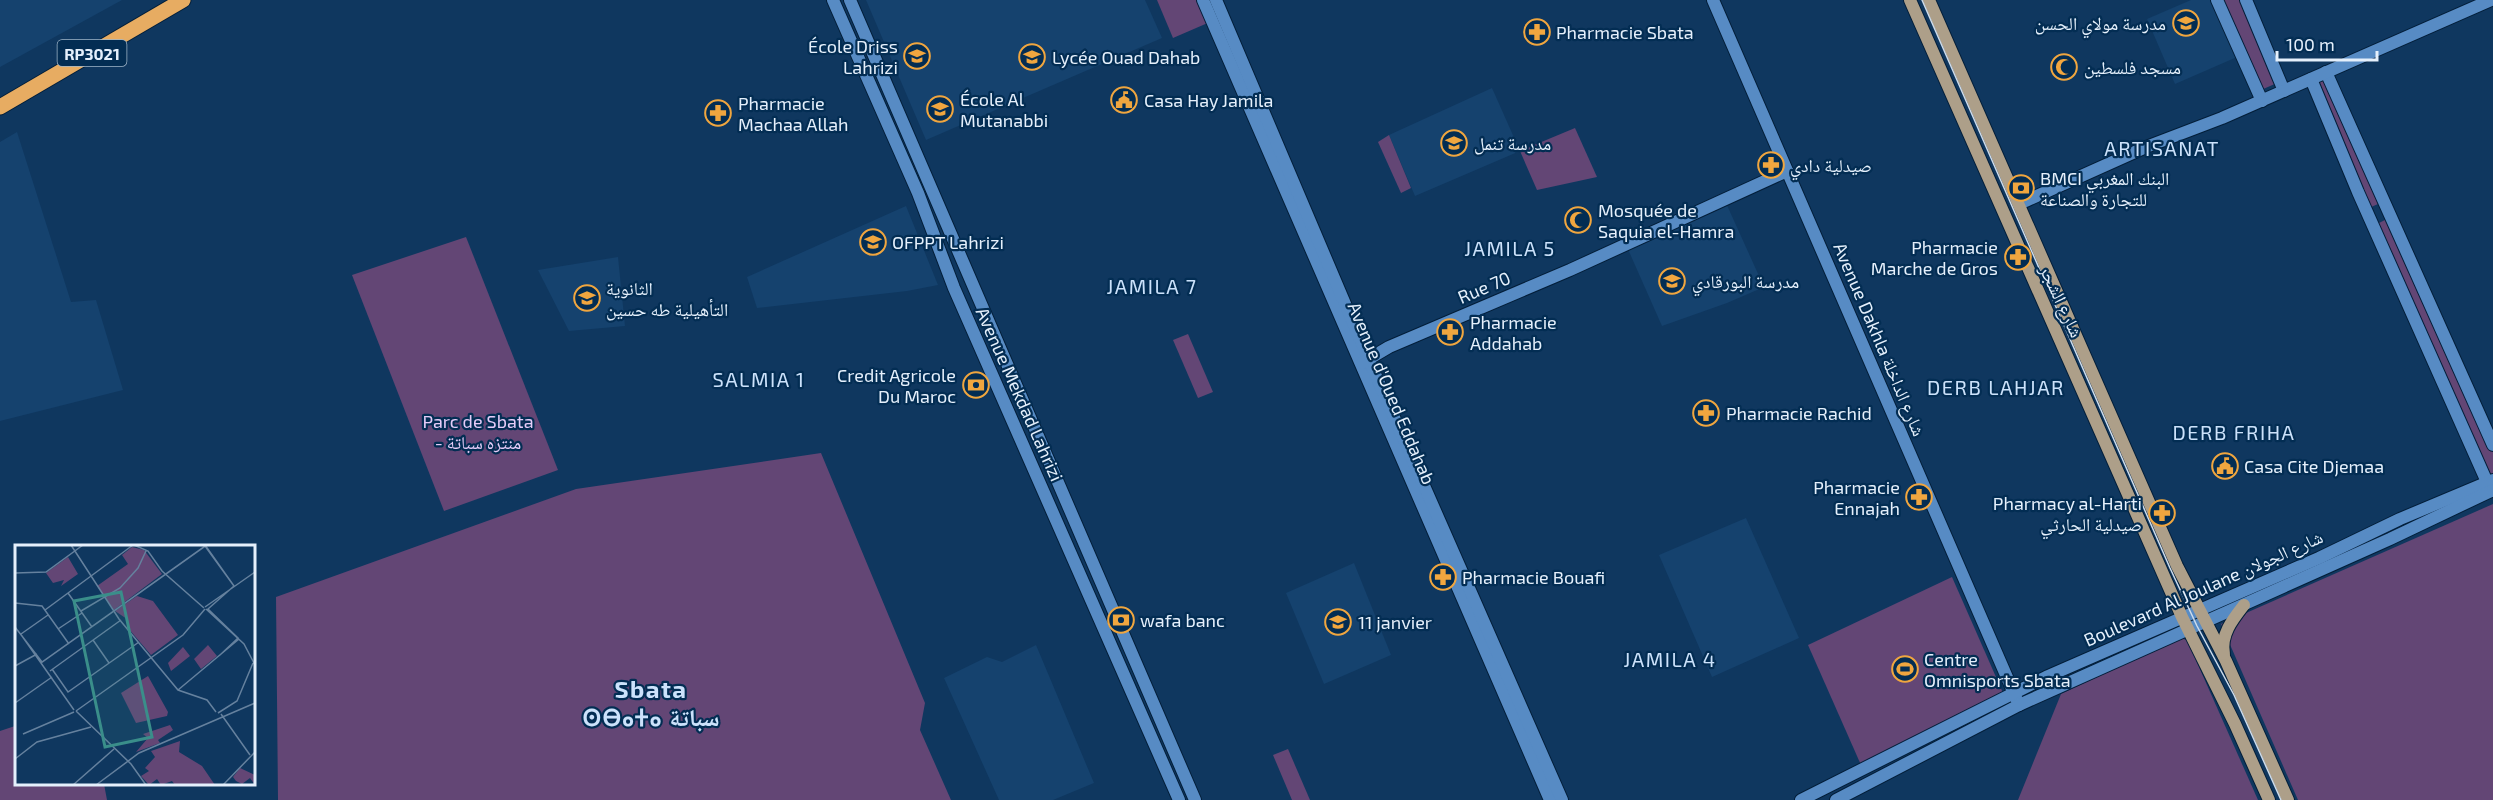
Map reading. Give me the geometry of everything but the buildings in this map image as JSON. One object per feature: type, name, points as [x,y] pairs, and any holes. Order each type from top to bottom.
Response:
[{"type":"highway","name":"RP3021","points":[[0,96],[165,0]]},
{"type":"highway","name":"RP3021","points":[[0,107],[183,0]]},
{"type":"main road","name":"شارع الشجر","points":[[1910,0],[2182,617],[2235,724],[2269,800]]},
{"type":"main road","name":"شارع الشجر","points":[[1929,0],[2177,566],[2226,661],[2288,800]]},
{"type":"main road","points":[[2226,661],[2223,648],[2225,637],[2230,622],[2244,605]]},
{"type":"street","name":"Avenue Mekdad Lahrizi","points":[[833,0],[918,193],[954,288],[1179,800]]},
{"type":"street","name":"Avenue Mekdad Lahrizi","points":[[850,0],[1195,800]]},
{"type":"street","name":"Avenue d'Oued Eddahab","points":[[1203,0],[1562,800]]},
{"type":"street","name":"Avenue d'Oued Eddahab","points":[[1216,0],[1364,361],[1550,800]]},
{"type":"street","name":"Avenue Dakhla شارع الداخلة","points":[[1713,0],[2019,705]]},
{"type":"street","points":[[2217,0],[2262,101]]},
{"type":"street","points":[[2246,0],[2284,91]]},
{"type":"street","points":[[2019,204],[2146,147],[2262,101],[2491,0]]},
{"type":"street","points":[[2326,72],[2493,445]]},
{"type":"street","points":[[2311,79],[2358,192],[2491,488]]},
{"type":"street","name":"Rue 70","points":[[1364,361],[1389,347],[1570,270],[1787,171]]},
{"type":"street","name":"Boulevard Al Joulane شارع الجولان","points":[[1836,800],[2019,705],[2244,605],[2491,488]]},
{"type":"street","name":"Boulevard Al Joulane شارع الجولان","points":[[1801,800],[2014,692],[2319,558],[2400,519],[2491,488]]},
{"type":"street","points":[[1968,714],[1974,728]]},
{"type":"shaded area","points":[[0,0],[122,0],[0,67]]},
{"type":"shaded area","name":"Lycée Ouad Dahab","points":[[866,0],[1145,0],[1162,38],[926,140]]},
{"type":"shaded area","points":[[2191,0],[2213,0],[2237,57],[2175,84],[2147,19]]},
{"type":"shaded area","name":"مدرسة تنمل","points":[[1492,88],[1520,151],[1415,196],[1389,135]]},
{"type":"shaded area","points":[[17,132],[71,302],[96,300],[123,390],[0,421],[0,142]]},
{"type":"shaded area","points":[[1726,203],[1764,287],[1662,326],[1627,247]]},
{"type":"shaded area","name":"OFPPT Lahrizi","points":[[906,206],[938,285],[907,291],[757,308],[747,277]]},
{"type":"shaded area","name":"الثانوية التأهيلية طه حسين","points":[[618,257],[625,326],[569,331],[538,270]]},
{"type":"shaded area","points":[[1746,518],[1799,638],[1712,677],[1659,555]]},
{"type":"shaded area","name":"11 janvier","points":[[1354,563],[1391,655],[1324,684],[1286,593]]},
{"type":"shaded area","points":[[1036,645],[1094,783],[1053,800],[999,800],[944,678],[987,657],[1002,662]]},
{"type":"green space","points":[[1157,0],[1200,0],[1210,22],[1173,38]]},
{"type":"green space","points":[[2223,0],[2240,0],[2277,83],[2261,90]]},
{"type":"green space","points":[[2323,77],[2378,204],[2369,208],[2315,81]]},
{"type":"green space","points":[[1575,128],[1597,177],[1537,190],[1520,151]]},
{"type":"green space","points":[[1389,135],[1411,188],[1401,193],[1378,142]]},
{"type":"green space","points":[[2385,220],[2428,297],[2493,445],[2493,480],[2487,483],[2377,224]]},
{"type":"green space","name":"Parc de Sbata - منتزه سباتة","points":[[466,237],[558,470],[444,511],[352,275]]},
{"type":"green space","points":[[1188,334],[1213,392],[1198,398],[1173,340]]},
{"type":"green space","points":[[821,453],[925,703],[920,730],[951,800],[278,800],[276,597],[576,489]]},
{"type":"green space","points":[[2493,504],[2493,800],[2298,800],[2221,624]]},
{"type":"green space","name":"Centre Omnisports Sbata","points":[[1952,577],[2003,693],[1861,765],[1808,645]]},
{"type":"green space","points":[[2180,638],[2187,640],[2258,800],[2018,800],[2061,694]]},
{"type":"green space","points":[[15,726],[15,785],[104,785],[107,800],[0,800],[0,731]]},
{"type":"green space","points":[[1288,749],[1310,800],[1292,800],[1273,755]]},
{"type":"tram line","points":[[1922,0],[2170,568],[2197,626],[2234,695],[2281,800]]},
{"type":"place","name":"مدرسة مولاي الحسن","points":[[2186,23]]},
{"type":"place","name":"Pharmacie Sbata","points":[[1537,32]]},
{"type":"place","name":"École Driss Lahrizi","points":[[917,56]]},
{"type":"place","name":"Lycée Ouad Dahab","points":[[1032,57]]},
{"type":"place","name":"مسجد فلسطين","points":[[2064,67]]},
{"type":"place","name":"Casa Hay Jamila","points":[[1124,100]]},
{"type":"place","name":"École Al Mutanabbi","points":[[940,109]]},
{"type":"place","name":"Pharmacie Machaa Allah","points":[[718,113]]},
{"type":"place","name":"مدرسة تنمل","points":[[1454,143]]},
{"type":"place","name":"صيدلية دادي","points":[[1771,165]]},
{"type":"place","name":"BMCI البنك المغربي للتجارة والصناعة","points":[[2021,188]]},
{"type":"place","name":"Mosquée de Saquia el-Hamra","points":[[1578,220]]},
{"type":"place","name":"OFPPT Lahrizi","points":[[873,242]]},
{"type":"place","name":"Pharmacie Marche de Gros","points":[[2018,257]]},
{"type":"place","name":"مدرسة البورقادي","points":[[1672,281]]},
{"type":"place","name":"الثانوية التأهيلية طه حسين","points":[[587,298]]},
{"type":"place","name":"Pharmacie Addahab","points":[[1450,332]]},
{"type":"place","name":"Credit Agricole Du Maroc","points":[[976,385]]},
{"type":"place","name":"Pharmacie Rachid","points":[[1706,413]]},
{"type":"place","name":"Casa Cite Djemaa","points":[[2225,466]]},
{"type":"place","name":"Pharmacie Ennajah","points":[[1919,497]]},
{"type":"place","name":"Pharmacy al-Harti صيدلية الحارثي","points":[[2162,513]]},
{"type":"place","name":"Pharmacie Bouafi","points":[[1443,577]]},
{"type":"place","name":"wafa banc","points":[[1121,620]]},
{"type":"place","name":"11 janvier","points":[[1338,622]]},
{"type":"place","name":"Centre Omnisports Sbata","points":[[1905,669]]},
{"type":"district","name":"ARTISANAT","points":[[2162,148]]},
{"type":"district","name":"JAMILA 5","points":[[1510,248]]},
{"type":"district","name":"JAMILA 7","points":[[1152,286]]},
{"type":"district","name":"SALMIA 1","points":[[759,379]]},
{"type":"district","name":"DERB LAHJAR","points":[[1996,387]]},
{"type":"district","name":"DERB FRIHA","points":[[2234,432]]},
{"type":"district","name":"JAMILA 4","points":[[1670,659]]},
{"type":"district","name":"Sbata ⵙⴱⴰⵜⴰ سباتة","points":[[651,702]]}]
